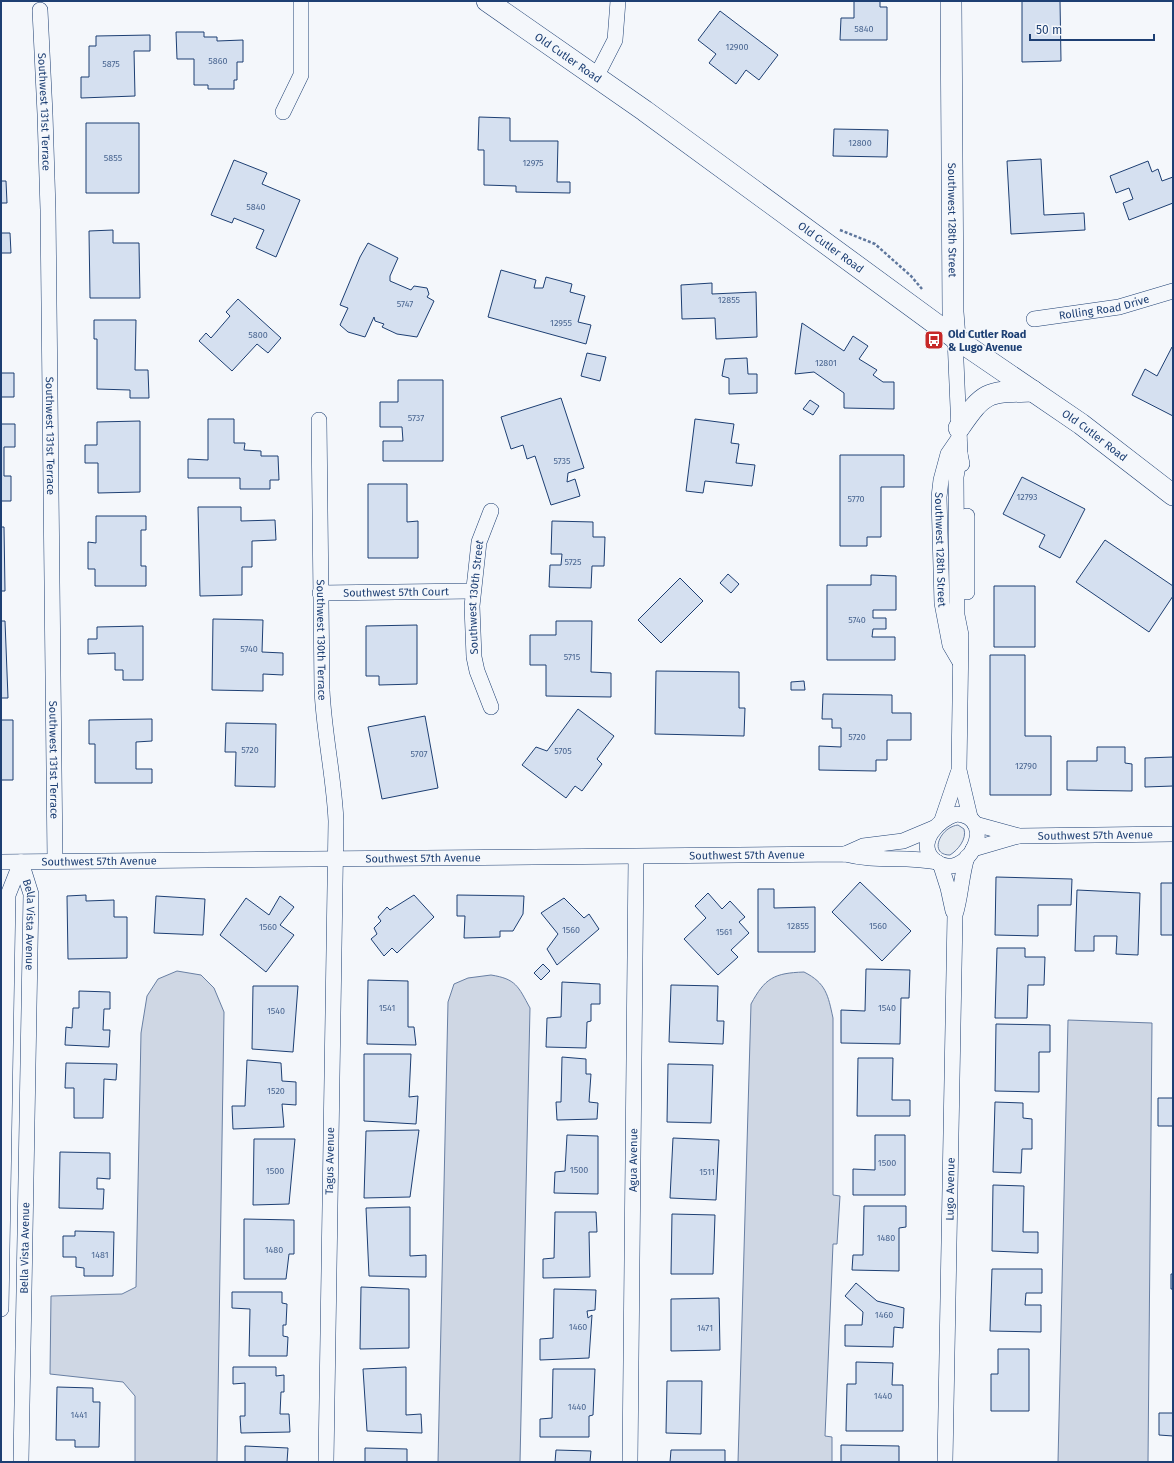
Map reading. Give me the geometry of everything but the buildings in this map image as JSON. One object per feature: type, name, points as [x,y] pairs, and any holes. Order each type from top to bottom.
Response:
[{"type":"main road","name":"Old Cutler Road","points":[[487,1],[596,77],[955,338],[1081,424],[1173,495]]},
{"type":"main road","name":"Southwest 128th Street","points":[[951,1],[953,312],[955,338]]},
{"type":"main road","points":[[959,433],[975,406],[986,396],[1006,391],[1033,390]]},
{"type":"street","points":[[283,112],[301,75],[301,1]]},
{"type":"street","points":[[596,77],[606,61],[615,40],[618,1]]},
{"type":"street","name":"Southwest 131st Terrace","points":[[40,10],[46,129],[48,210],[55,861]]},
{"type":"street","name":"Rolling Road Drive","points":[[1034,319],[1119,307],[1173,291]]},
{"type":"street","name":"Southwest 128th Street","points":[[955,338],[960,454],[966,477],[967,569],[967,612],[961,635],[959,770],[973,820]]},
{"type":"street","name":"Southwest 130th Terrace","points":[[319,420],[320,593],[323,710],[333,782],[336,821],[335,859]]},
{"type":"street","name":"Southwest 128th Street","points":[[959,433],[948,454],[941,480],[939,497],[940,583],[943,613],[950,645],[960,662]]},
{"type":"street","name":"Southwest 130th Street","points":[[491,511],[479,542],[472,591],[474,657],[477,671],[491,707]]},
{"type":"street","name":"Southwest 57th Court","points":[[320,593],[472,591]]},
{"type":"street","name":"Southwest 128th Street","points":[[938,824],[959,770]]},
{"type":"street","points":[[957,814],[973,820],[977,840],[962,872],[959,904],[955,915],[939,864],[929,854],[928,846],[930,834],[938,824],[957,814]]},
{"type":"street","name":"Southwest 57th Avenue","points":[[973,820],[1019,836],[1173,834]]},
{"type":"street","name":"Southwest 57th Avenue","points":[[846,854],[863,846],[903,841],[938,824]]},
{"type":"street","name":"Southwest 57th Avenue","points":[[970,853],[1019,836]]},
{"type":"street","points":[[939,864],[952,867],[958,865],[970,853]]},
{"type":"street","name":"Southwest 57th Avenue","points":[[1,862],[846,854],[865,859],[912,858],[939,864]]},
{"type":"street","name":"Agua Avenue","points":[[630,1462],[636,857]]},
{"type":"street","name":"Tagus Avenue","points":[[326,1462],[335,859]]},
{"type":"street","name":"Bella Vista Avenue","points":[[1,1309],[8,895],[21,862]]},
{"type":"street","name":"Bella Vista Avenue","points":[[21,862],[31,894],[21,1462]]},
{"type":"street","name":"Lugo Avenue","points":[[945,1462],[955,915]]},
{"type":"shaded area","points":[[958,825],[964,829],[965,833],[963,840],[959,847],[950,855],[943,854],[939,851],[938,846],[942,835],[952,827]]},
{"type":"shaded area","points":[[177,971],[201,975],[214,988],[224,1012],[217,1462],[135,1462],[135,1396],[123,1382],[50,1374],[51,1296],[122,1294],[136,1287],[141,1033],[147,996],[158,979]]},
{"type":"shaded area","points":[[804,972],[822,985],[827,996],[833,1018],[833,1195],[840,1196],[837,1244],[833,1244],[825,1436],[832,1437],[832,1462],[738,1462],[751,1004],[761,988],[772,979],[785,974]]},
{"type":"shaded area","points":[[491,975],[511,981],[519,989],[530,1008],[520,1462],[438,1462],[448,1002],[454,984],[468,978]]},
{"type":"shaded area","points":[[1068,1020],[1152,1023],[1148,1462],[1058,1462]]},
{"type":"place","name":"Old Cutler Road & Lugo Avenue","points":[[934,340]]}]
